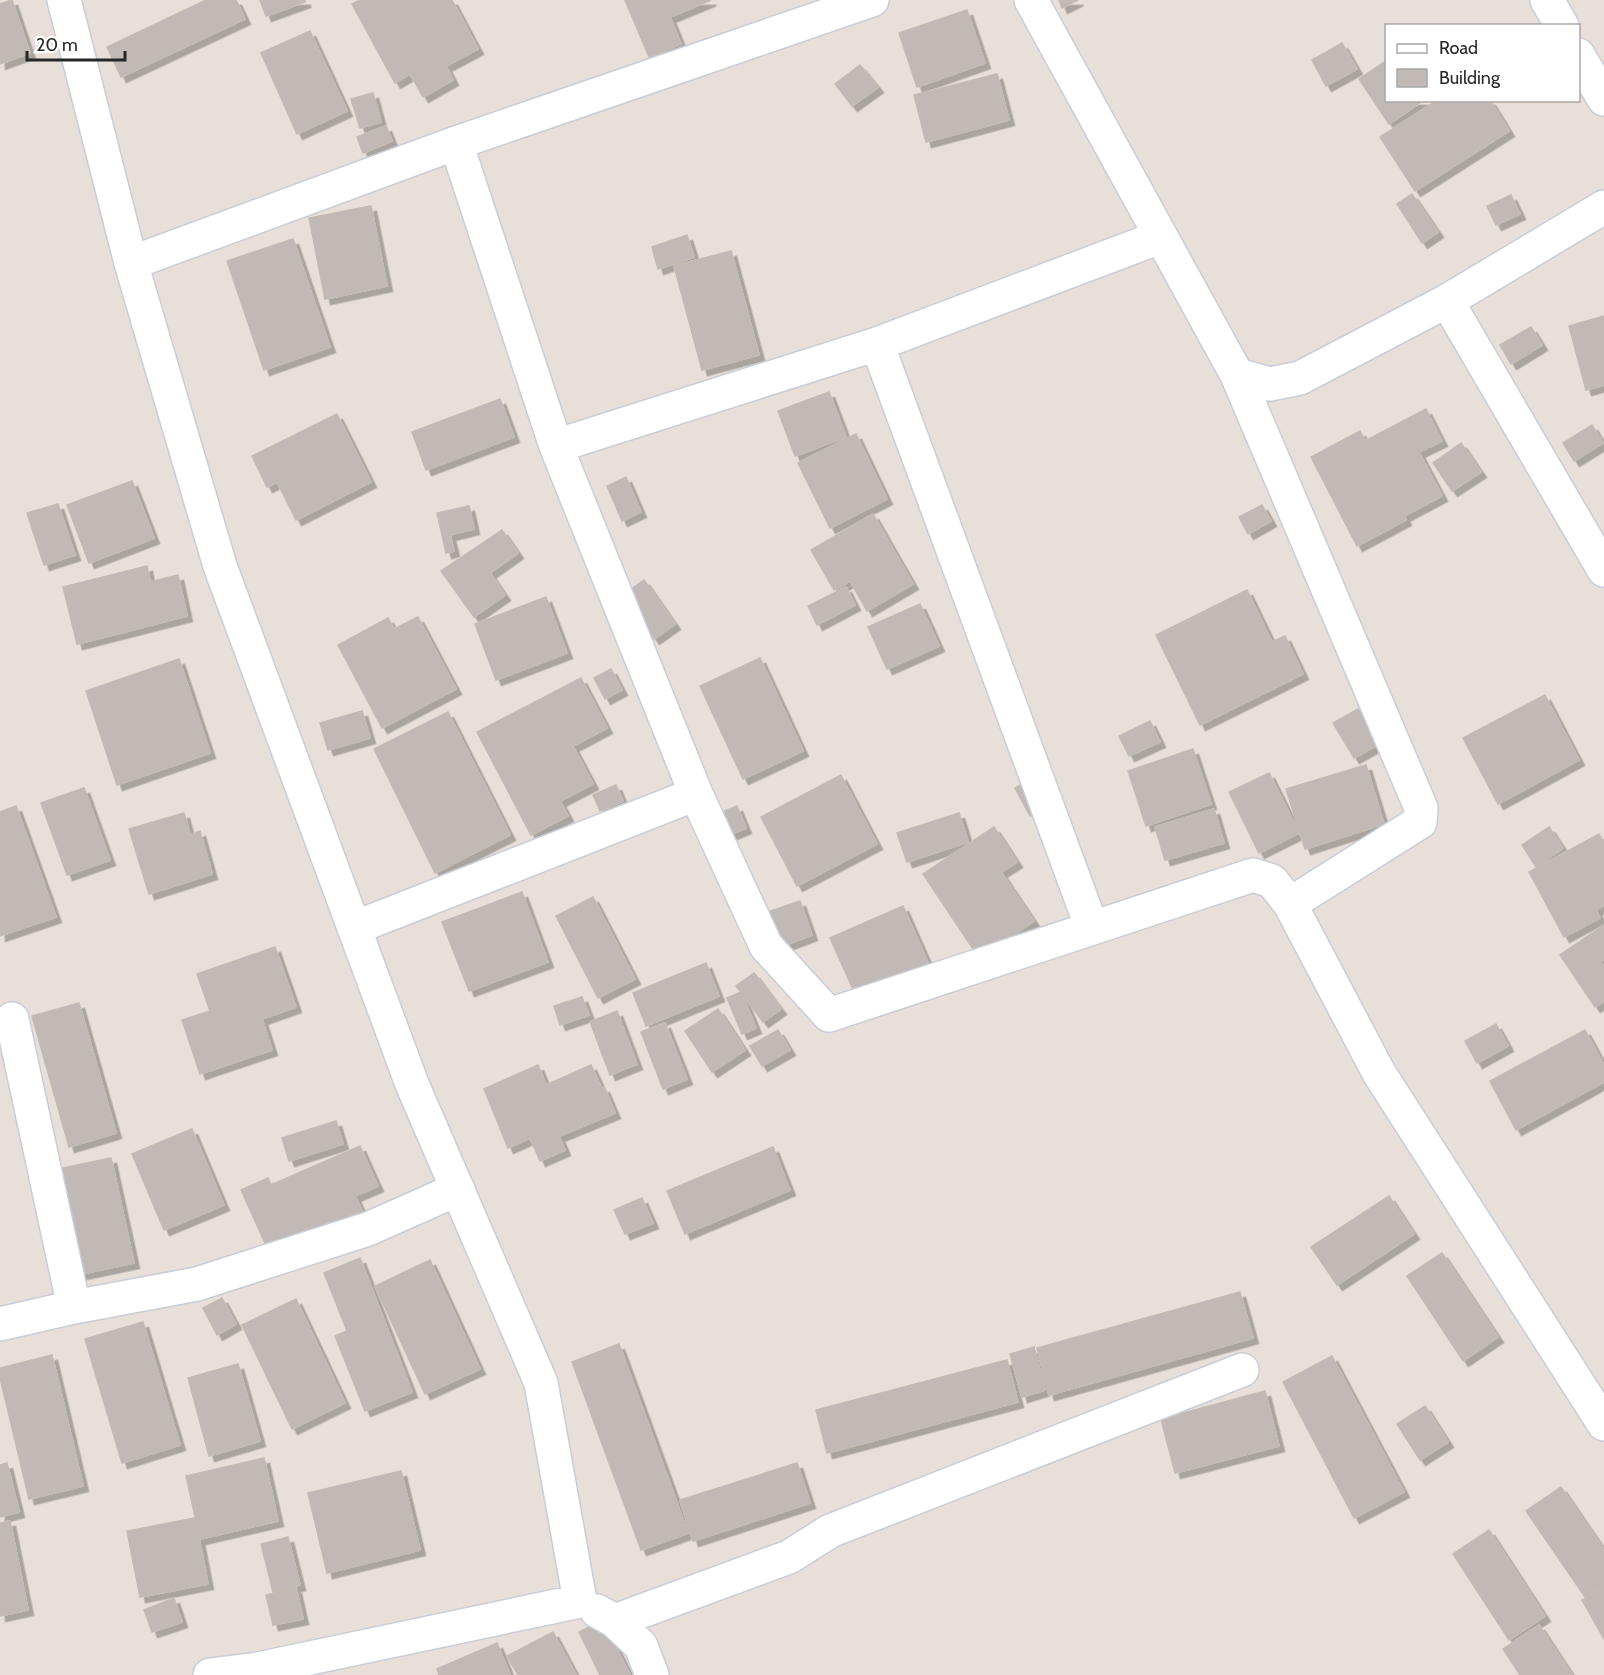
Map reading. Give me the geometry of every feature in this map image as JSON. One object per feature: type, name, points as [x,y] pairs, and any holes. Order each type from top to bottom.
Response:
[{"type":"street","points":[[64,0],[131,263],[220,566],[412,1084],[541,1383],[580,1601]]},
{"type":"street","points":[[131,263],[456,143],[872,0]]},
{"type":"street","points":[[1031,0],[1237,375],[1421,808],[1420,822],[1290,904]]},
{"type":"street","points":[[1547,0],[1561,24]]},
{"type":"street","points":[[1580,58],[1604,99]]},
{"type":"street","points":[[456,143],[556,446],[696,794],[766,946],[828,1015],[1253,875],[1272,880],[1290,904],[1379,1073],[1604,1424]]},
{"type":"street","points":[[1237,375],[1270,384],[1300,378],[1447,301],[1604,207]]},
{"type":"street","points":[[556,446],[878,344],[1160,237]]},
{"type":"street","points":[[1447,301],[1604,570]]},
{"type":"street","points":[[878,344],[1092,928]]},
{"type":"street","points":[[354,928],[696,794]]},
{"type":"street","points":[[12,1019],[74,1307]]},
{"type":"street","points":[[0,1324],[74,1307],[197,1284],[368,1229],[458,1189]]},
{"type":"street","points":[[615,1621],[789,1557],[830,1531],[1242,1370]]},
{"type":"street","points":[[210,1675],[258,1669],[580,1601],[615,1621],[641,1646],[652,1675]]},
{"type":"building","points":[[12,0],[30,53],[0,64],[0,4]]},
{"type":"building","points":[[206,0],[236,0],[245,19],[121,77],[107,47]]},
{"type":"building","points":[[260,0],[305,0],[305,2],[266,16]]},
{"type":"building","points":[[360,0],[452,0],[478,49],[446,66],[453,80],[423,97],[410,74],[395,83],[352,4]]},
{"type":"building","points":[[625,0],[711,0],[670,17],[681,44],[649,57]]},
{"type":"building","points":[[1059,0],[1078,0],[1062,8]]},
{"type":"building","points":[[967,10],[985,63],[917,87],[899,33]]},
{"type":"building","points":[[310,31],[347,111],[297,134],[261,53]]},
{"type":"building","points":[[1342,43],[1357,69],[1326,86],[1312,60]]},
{"type":"building","points":[[1385,62],[1385,102],[1421,102],[1389,124],[1359,79]]},
{"type":"building","points":[[860,65],[878,87],[852,106],[835,84]]},
{"type":"building","points":[[997,74],[1009,120],[926,142],[914,95]]},
{"type":"building","points":[[373,93],[381,122],[360,128],[351,99]]},
{"type":"building","points":[[1435,102],[1491,102],[1509,131],[1415,191],[1380,137]]},
{"type":"building","points":[[386,126],[392,141],[363,153],[357,137]]},
{"type":"building","points":[[1412,194],[1438,232],[1422,243],[1397,204]]},
{"type":"building","points":[[1511,195],[1520,214],[1496,225],[1487,206]]},
{"type":"building","points":[[371,206],[387,286],[325,299],[309,218]]},
{"type":"building","points":[[687,235],[694,257],[658,269],[652,247]]},
{"type":"building","points":[[293,239],[330,347],[264,370],[227,261]]},
{"type":"building","points":[[731,251],[759,355],[702,370],[674,266]]},
{"type":"building","points":[[1604,316],[1604,385],[1586,390],[1569,326]]},
{"type":"building","points":[[1531,327],[1542,345],[1511,364],[1500,345]]},
{"type":"building","points":[[829,392],[846,437],[795,456],[778,411]]},
{"type":"building","points":[[500,399],[514,437],[426,470],[412,432]]},
{"type":"building","points":[[1426,409],[1442,441],[1419,452],[1442,496],[1404,516],[1406,520],[1357,546],[1311,457],[1360,431],[1365,441]]},
{"type":"building","points":[[337,414],[371,482],[296,520],[277,482],[267,487],[252,456]]},
{"type":"building","points":[[1592,425],[1603,443],[1574,461],[1563,443]]},
{"type":"building","points":[[856,434],[887,499],[830,528],[798,463]]},
{"type":"building","points":[[1461,443],[1481,472],[1452,491],[1433,463]]},
{"type":"building","points":[[626,477],[641,512],[622,521],[607,486]]},
{"type":"building","points":[[132,481],[154,538],[89,563],[67,505]]},
{"type":"building","points":[[58,504],[75,555],[44,565],[27,513]]},
{"type":"building","points":[[1262,505],[1271,521],[1248,534],[1239,517]]},
{"type":"building","points":[[469,506],[474,529],[450,535],[454,551],[446,553],[437,513]]},
{"type":"building","points":[[873,514],[913,584],[867,611],[850,581],[834,590],[811,550]]},
{"type":"building","points":[[502,530],[518,553],[490,573],[505,595],[474,617],[441,571]]},
{"type":"building","points":[[147,566],[150,582],[178,575],[187,616],[77,644],[63,587]]},
{"type":"building","points":[[644,580],[675,624],[654,639],[623,595]]},
{"type":"building","points":[[846,587],[855,605],[817,625],[808,606]]},
{"type":"building","points":[[1247,590],[1272,642],[1285,636],[1303,674],[1200,725],[1156,635]]},
{"type":"building","points":[[546,597],[567,653],[496,680],[475,624]]},
{"type":"building","points":[[920,604],[939,646],[887,669],[868,627]]},
{"type":"building","points":[[418,617],[456,689],[382,728],[338,645],[388,618],[394,629]]},
{"type":"building","points":[[760,658],[803,751],[743,779],[700,686]]},
{"type":"building","points":[[179,659],[210,753],[117,785],[86,691]]},
{"type":"building","points":[[611,669],[622,690],[605,699],[594,678]]},
{"type":"building","points":[[581,678],[607,728],[573,746],[593,784],[560,801],[568,816],[531,835],[477,732]]},
{"type":"building","points":[[1545,695],[1579,760],[1498,804],[1463,738]]},
{"type":"building","points":[[1358,709],[1379,744],[1354,758],[1333,723]]},
{"type":"building","points":[[362,711],[370,738],[328,750],[320,723]]},
{"type":"building","points":[[448,712],[510,835],[435,873],[374,749]]},
{"type":"building","points":[[1150,721],[1160,742],[1129,756],[1119,736]]},
{"type":"building","points":[[1193,749],[1211,804],[1146,826],[1128,771]]},
{"type":"building","points":[[1366,765],[1384,824],[1305,849],[1286,789]]},
{"type":"building","points":[[1269,773],[1299,833],[1259,853],[1229,792]]},
{"type":"building","points":[[841,775],[877,844],[797,886],[761,817]]},
{"type":"building","points":[[1032,779],[1047,807],[1030,816],[1015,788]]},
{"type":"building","points":[[616,785],[623,801],[600,811],[593,795]]},
{"type":"building","points":[[84,788],[110,860],[67,875],[41,803]]},
{"type":"building","points":[[16,806],[56,917],[0,936],[0,812]]},
{"type":"building","points":[[737,806],[746,828],[724,837],[715,815]]},
{"type":"building","points":[[1214,809],[1224,843],[1165,860],[1155,827]]},
{"type":"building","points":[[184,813],[190,835],[200,831],[212,874],[149,894],[129,829]]},
{"type":"building","points":[[959,813],[968,842],[907,862],[897,833]]},
{"type":"building","points":[[994,827],[1017,862],[1001,872],[1034,921],[979,958],[923,874]]},
{"type":"building","points":[[1549,827],[1563,848],[1536,867],[1522,845]]},
{"type":"building","points":[[1599,834],[1604,843],[1604,905],[1596,910],[1600,918],[1564,937],[1529,872]]},
{"type":"building","points":[[522,892],[548,962],[469,991],[442,922]]},
{"type":"building","points":[[593,897],[635,979],[598,998],[556,916]]},
{"type":"building","points":[[800,901],[812,935],[780,947],[768,912]]},
{"type":"building","points":[[903,906],[929,965],[856,996],[830,938]]},
{"type":"building","points":[[1604,925],[1604,959],[1600,962],[1604,967],[1604,1001],[1595,1007],[1560,955]]},
{"type":"building","points":[[275,947],[296,1007],[262,1019],[272,1050],[200,1074],[182,1020],[210,1011],[197,974]]},
{"type":"building","points":[[706,963],[719,996],[646,1026],[633,993]]},
{"type":"building","points":[[754,973],[781,1009],[763,1022],[736,986]]},
{"type":"building","points":[[741,992],[756,1028],[742,1034],[727,998]]},
{"type":"building","points":[[582,997],[589,1015],[560,1025],[554,1006]]},
{"type":"building","points":[[79,1003],[116,1133],[69,1147],[32,1016]]},
{"type":"building","points":[[718,1009],[745,1050],[712,1072],[685,1031]]},
{"type":"building","points":[[617,1011],[637,1064],[610,1075],[590,1022]]},
{"type":"building","points":[[665,1023],[687,1079],[663,1089],[641,1032]]},
{"type":"building","points":[[1496,1024],[1508,1046],[1477,1063],[1465,1041]]},
{"type":"building","points":[[778,1030],[790,1050],[762,1066],[750,1046]]},
{"type":"building","points":[[1585,1030],[1604,1065],[1604,1082],[1516,1130],[1490,1081]]},
{"type":"building","points":[[538,1065],[546,1085],[591,1065],[615,1113],[559,1136],[565,1150],[540,1161],[530,1138],[508,1148],[484,1089]]},
{"type":"building","points":[[336,1121],[343,1144],[289,1161],[282,1138]]},
{"type":"building","points":[[192,1129],[224,1205],[164,1230],[132,1154]]},
{"type":"building","points":[[360,1146],[378,1186],[355,1196],[363,1213],[270,1254],[241,1190],[268,1178],[271,1185]]},
{"type":"building","points":[[773,1147],[790,1190],[685,1234],[667,1191]]},
{"type":"building","points":[[111,1158],[134,1263],[76,1275],[53,1170]]},
{"type":"building","points":[[1389,1196],[1414,1234],[1337,1285],[1311,1247]]},
{"type":"building","points":[[642,1198],[653,1223],[625,1234],[614,1210]]},
{"type":"building","points":[[1442,1253],[1498,1337],[1463,1361],[1407,1276]]},
{"type":"building","points":[[360,1258],[412,1392],[365,1411],[335,1336],[347,1331],[324,1273]]},
{"type":"building","points":[[430,1260],[480,1369],[425,1394],[375,1286]]},
{"type":"building","points":[[1240,1292],[1253,1338],[1049,1395],[1037,1348]]},
{"type":"building","points":[[222,1298],[236,1324],[217,1335],[203,1308]]},
{"type":"building","points":[[296,1299],[345,1403],[292,1429],[242,1325]]},
{"type":"building","points":[[143,1322],[180,1445],[122,1463],[85,1339]]},
{"type":"building","points":[[619,1344],[688,1533],[641,1550],[572,1362]]},
{"type":"building","points":[[1034,1347],[1045,1390],[1022,1397],[1010,1354]]},
{"type":"building","points":[[52,1355],[83,1486],[29,1499],[0,1378],[0,1368]]},
{"type":"building","points":[[1332,1356],[1404,1492],[1354,1518],[1283,1382]]},
{"type":"building","points":[[1007,1360],[1018,1402],[827,1453],[816,1410]]},
{"type":"building","points":[[238,1364],[260,1441],[209,1456],[188,1378]]},
{"type":"building","points":[[1265,1391],[1279,1446],[1175,1473],[1161,1419]]},
{"type":"building","points":[[1425,1406],[1448,1442],[1420,1460],[1397,1424]]},
{"type":"building","points":[[264,1458],[278,1521],[200,1539],[186,1476]]},
{"type":"building","points":[[7,1463],[19,1512],[0,1517],[0,1465]]},
{"type":"building","points":[[797,1463],[810,1503],[693,1541],[680,1500]]},
{"type":"building","points":[[401,1471],[420,1550],[327,1573],[308,1493]]},
{"type":"building","points":[[1561,1487],[1604,1550],[1604,1584],[1585,1597],[1526,1511]]},
{"type":"building","points":[[195,1518],[208,1584],[140,1597],[127,1531]]},
{"type":"building","points":[[10,1521],[28,1610],[0,1616],[0,1523]]},
{"type":"building","points":[[1489,1530],[1545,1616],[1509,1640],[1453,1554]]},
{"type":"building","points":[[288,1537],[300,1585],[273,1592],[261,1544]]},
{"type":"building","points":[[1604,1587],[1604,1639],[1582,1600]]},
{"type":"building","points":[[296,1588],[303,1619],[273,1625],[266,1595]]},
{"type":"building","points":[[174,1598],[182,1622],[152,1632],[144,1610]]},
{"type":"building","points":[[602,1620],[630,1675],[600,1675],[579,1632]]},
{"type":"building","points":[[1539,1625],[1572,1675],[1520,1675],[1503,1649]]},
{"type":"building","points":[[553,1632],[576,1675],[518,1675],[507,1656]]},
{"type":"building","points":[[497,1643],[510,1675],[439,1675],[437,1669]]}]
